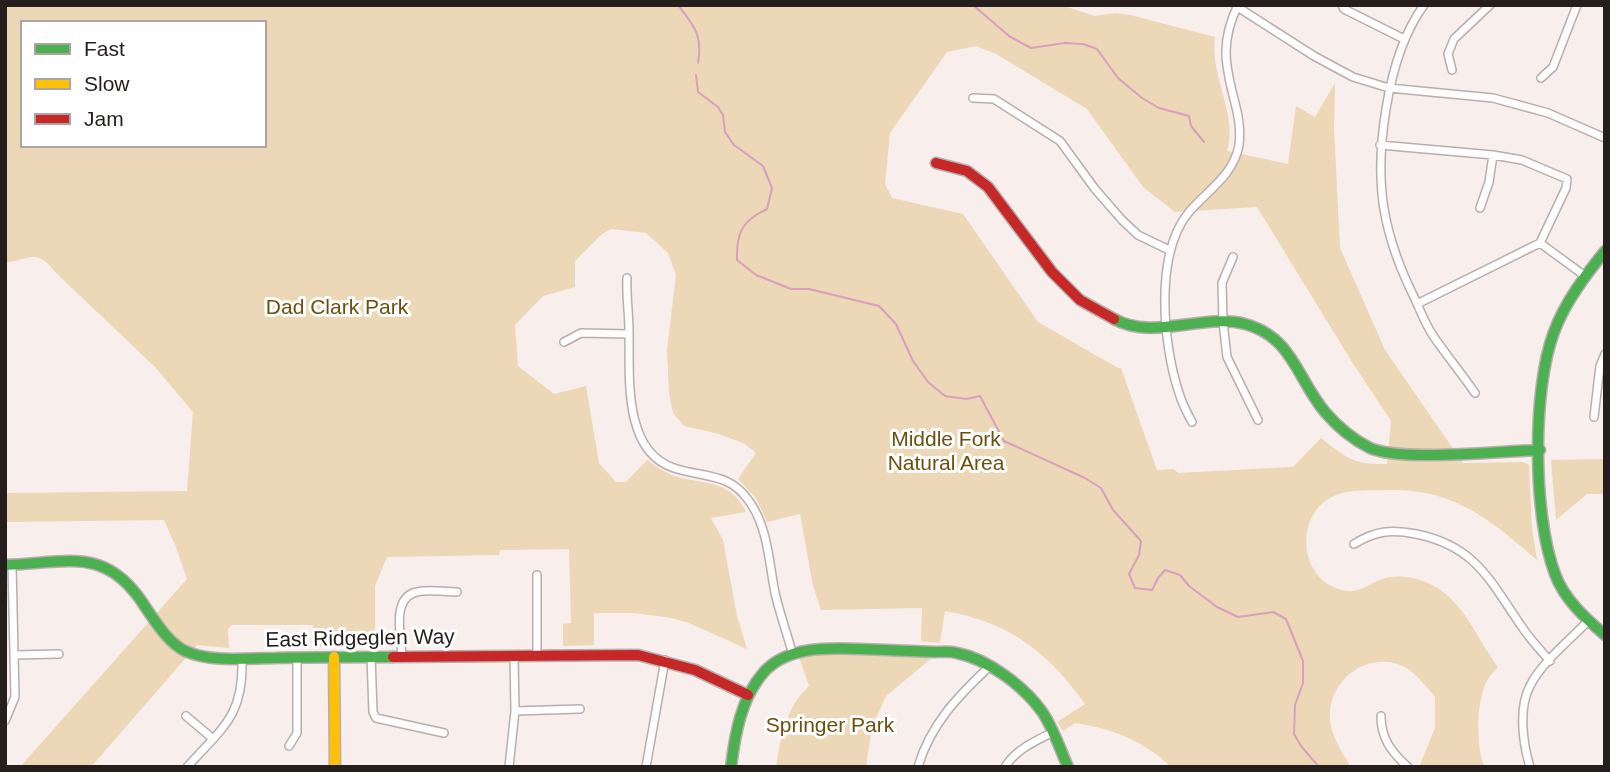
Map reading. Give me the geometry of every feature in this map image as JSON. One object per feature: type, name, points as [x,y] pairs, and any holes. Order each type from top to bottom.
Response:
[{"type":"street","points":[[1342,5],[1344,9],[1404,39]]},
{"type":"street","points":[[1424,5],[1404,39],[1389,88],[1380,145],[1381,196],[1388,234],[1401,272],[1433,335],[1475,393]]},
{"type":"street","points":[[1452,70],[1448,54],[1454,39],[1490,5]]},
{"type":"street","points":[[1541,78],[1553,67],[1577,5]]},
{"type":"street","points":[[1192,422],[1179,393],[1166,328],[1165,289],[1169,250],[1187,214],[1226,176],[1239,149],[1241,128],[1224,47],[1236,6],[1353,77],[1389,88],[1493,98],[1548,113],[1605,138]]},
{"type":"street","points":[[973,98],[994,99],[1060,141],[1095,189],[1122,220],[1138,235],[1169,250]]},
{"type":"street","points":[[1380,145],[1521,160],[1567,179],[1566,188],[1540,243],[1417,304]]},
{"type":"street","points":[[1479,208],[1489,182],[1493,155]]},
{"type":"street","points":[[936,163],[967,172],[988,187],[1052,272],[1080,300],[1125,325],[1166,328],[1223,322],[1244,324],[1265,332],[1287,350],[1324,411],[1348,434],[1372,449],[1403,455],[1540,450]]},
{"type":"street","points":[[1540,243],[1585,276]]},
{"type":"street","points":[[1605,251],[1569,299],[1549,346],[1540,398],[1545,535],[1550,560],[1563,590],[1588,621],[1605,635]]},
{"type":"street","points":[[1233,257],[1222,283],[1227,357],[1258,420]]},
{"type":"street","points":[[627,278],[630,397],[643,442],[654,457],[672,468],[722,478],[737,486],[751,503],[763,531],[776,596],[793,655]]},
{"type":"street","points":[[564,342],[581,333],[629,334]]},
{"type":"street","points":[[1594,417],[1600,366],[1605,354]]},
{"type":"street","points":[[1354,544],[1371,533],[1400,531],[1453,546],[1482,568],[1524,630],[1550,661]]},
{"type":"street","name":"East Ridgeglen Way","points":[[9,565],[87,563],[107,567],[133,586],[160,631],[175,644],[198,656],[638,655],[665,660],[718,677],[748,695]]},
{"type":"street","points":[[5,721],[15,697],[9,565]]},
{"type":"street","points":[[537,575],[537,654]]},
{"type":"street","points":[[402,656],[400,608],[406,597],[415,592],[457,592]]},
{"type":"street","points":[[1530,767],[1525,751],[1522,719],[1529,687],[1588,621]]},
{"type":"street","points":[[731,767],[737,725],[748,695],[765,670],[793,655],[817,649],[961,654],[989,667],[1024,693],[1041,711],[1068,767]]},
{"type":"street","points":[[14,655],[59,654]]},
{"type":"street","points":[[509,767],[515,710],[514,655]]},
{"type":"street","points":[[371,656],[373,712],[376,718],[444,733]]},
{"type":"street","points":[[289,746],[297,733],[298,657]]},
{"type":"street","points":[[334,657],[335,767]]},
{"type":"street","points":[[187,767],[231,719],[243,684],[242,658]]},
{"type":"street","points":[[646,767],[665,660]]},
{"type":"street","points":[[918,767],[933,732],[954,700],[989,667]]},
{"type":"street","points":[[515,710],[580,709]]},
{"type":"street","points":[[186,716],[212,738]]},
{"type":"street","points":[[1381,716],[1381,732],[1397,757],[1408,767]]},
{"type":"street","points":[[1005,767],[1009,760],[1027,746],[1053,732]]},
{"type":"green space","points":[[5,5],[1061,5],[1095,16],[1115,13],[1130,15],[1215,37],[1216,67],[1229,123],[1227,151],[1288,164],[1296,106],[1315,117],[1335,83],[1334,128],[1340,248],[1385,350],[1463,463],[1523,462],[1529,465],[1532,529],[1537,560],[1503,531],[1469,509],[1432,494],[1411,491],[1358,491],[1336,495],[1319,507],[1311,518],[1307,531],[1306,545],[1315,571],[1324,581],[1336,588],[1354,591],[1386,578],[1413,578],[1443,592],[1461,611],[1498,667],[1486,682],[1480,704],[1478,737],[1484,767],[1420,765],[1435,728],[1435,697],[1412,672],[1394,663],[1371,663],[1360,667],[1336,690],[1330,712],[1331,726],[1351,767],[1171,767],[1150,750],[1115,732],[1075,723],[1063,731],[1057,722],[1085,704],[1057,669],[1041,655],[1025,642],[989,623],[945,611],[940,643],[921,641],[922,608],[821,610],[813,586],[800,514],[767,522],[756,498],[738,479],[756,453],[745,444],[719,434],[684,426],[673,413],[667,350],[676,275],[668,253],[646,233],[611,229],[602,234],[575,261],[575,287],[543,296],[515,325],[518,366],[554,394],[586,386],[599,463],[616,482],[626,482],[647,460],[671,475],[724,488],[740,501],[746,512],[711,518],[723,540],[737,616],[747,649],[689,623],[635,613],[594,613],[594,645],[563,646],[563,624],[571,623],[569,549],[500,550],[499,555],[387,557],[375,586],[375,646],[314,647],[313,625],[232,625],[228,629],[229,648],[197,645],[91,767],[20,767],[187,579],[164,520],[5,522],[5,493],[187,491],[193,412],[155,367],[49,265],[32,257],[5,263]],"holes":[[[976,46],[996,54],[1087,109],[1143,187],[1175,212],[1257,207],[1391,421],[1387,464],[1351,459],[1321,438],[1293,467],[1178,473],[1174,469],[1157,470],[1121,368],[1038,322],[963,214],[892,198],[885,184],[890,133],[947,52]]]},
{"type":"green space","points":[[1605,459],[1605,494],[1587,494],[1556,520],[1551,460]]},
{"type":"green space","name":"Springer Park","points":[[799,657],[933,657],[886,696],[872,727],[866,767],[776,767],[790,713],[809,686]]},
{"type":"waterway","points":[[84,5],[103,5]]},
{"type":"waterway","points":[[678,5],[696,31],[699,45],[698,63]]},
{"type":"waterway","points":[[973,5],[1009,36],[1031,48],[1065,43],[1083,44],[1097,49],[1118,78],[1142,98],[1159,108],[1189,116],[1191,126],[1204,142]]},
{"type":"waterway","points":[[696,75],[698,92],[718,107],[723,115],[725,132],[734,145],[763,166],[772,188],[767,209],[746,223],[739,235],[737,260],[756,275],[791,289],[809,289],[879,306],[896,324],[913,361],[928,382],[945,396],[966,399],[980,396],[1004,441],[1101,488],[1113,510],[1141,541],[1139,555],[1129,574],[1135,588],[1152,590],[1165,570],[1180,575],[1189,586],[1217,607],[1238,617],[1273,612],[1286,619],[1303,661],[1303,683],[1295,705],[1294,734],[1319,767]]},
{"type":"traffic: fast","points":[[1605,251],[1570,300],[1554,332],[1542,386],[1538,453],[1542,520],[1555,574],[1570,600],[1605,635]]},
{"type":"traffic: fast","points":[[1114,319],[1145,328],[1229,322],[1261,330],[1284,349],[1315,399],[1330,417],[1352,437],[1370,448],[1385,452],[1427,455],[1540,450]]},
{"type":"traffic: fast","points":[[5,565],[67,561],[101,566],[117,574],[131,588],[173,643],[195,655],[230,659],[393,657]]},
{"type":"traffic: fast","points":[[731,767],[737,729],[745,705],[764,672],[784,657],[796,653],[835,649],[951,652],[981,661],[1016,684],[1035,703],[1050,726],[1068,767]]},
{"type":"traffic: slow","points":[[334,657],[335,767]]},
{"type":"traffic: jam","points":[[936,163],[967,171],[988,187],[1052,272],[1080,300],[1114,319]]},
{"type":"traffic: jam","points":[[393,657],[638,655],[695,670],[748,695]]},
{"type":"park label","name":"Dad Clark Park","points":[[337,307]]},
{"type":"park label","name":"Middle Fork Natural Area","points":[[946,451]]}]
